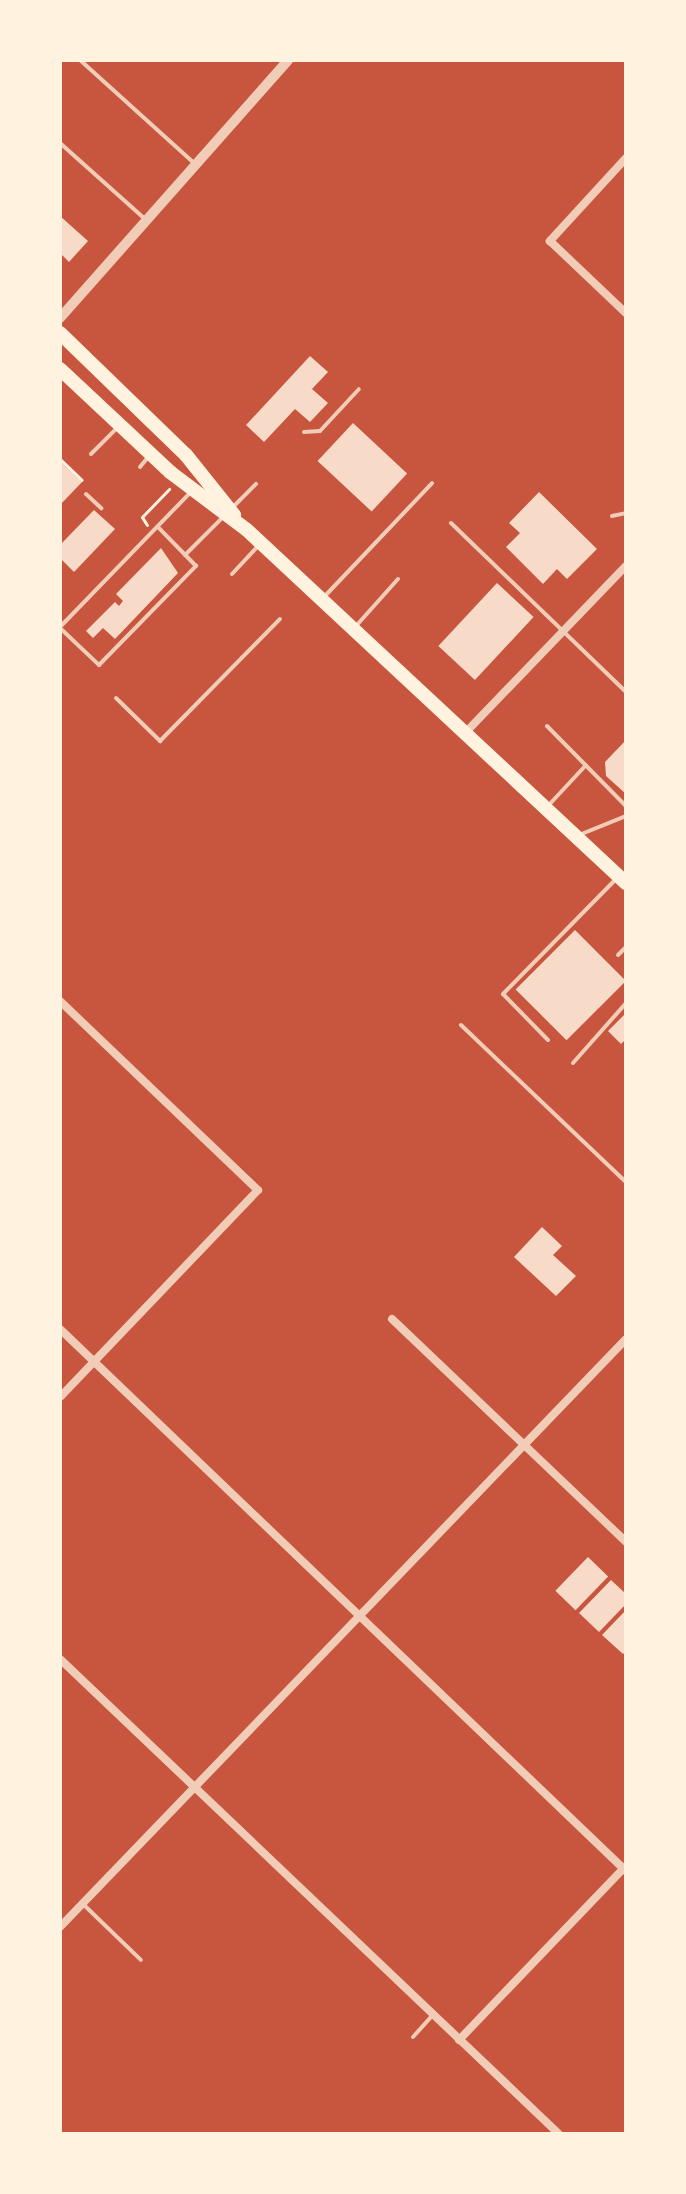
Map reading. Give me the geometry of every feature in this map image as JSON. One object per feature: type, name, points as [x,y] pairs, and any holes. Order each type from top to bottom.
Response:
[{"type":"main road","points":[[60,333],[186,455],[228,512],[467,731],[622,880]]},
{"type":"main road","points":[[60,369],[119,425],[145,461],[228,512]]},
{"type":"street","points":[[60,318],[288,60]]},
{"type":"street","points":[[626,158],[550,241],[626,313]]},
{"type":"street","points":[[467,731],[626,566]]},
{"type":"street","points":[[60,1001],[258,1190],[60,1397]]},
{"type":"street","points":[[392,1319],[626,1542]]},
{"type":"street","points":[[60,1329],[625,1869],[459,2040]]},
{"type":"street","points":[[60,1927],[521,1442],[626,1339]]},
{"type":"street","points":[[60,1659],[559,2134]]},
{"type":"lane","points":[[80,60],[196,164]]},
{"type":"lane","points":[[60,143],[147,220]]},
{"type":"lane","points":[[304,432],[320,431],[359,389]]},
{"type":"lane","points":[[91,454],[119,425]]},
{"type":"lane","points":[[322,599],[432,483]]},
{"type":"lane","points":[[185,555],[256,484]]},
{"type":"lane","points":[[158,527],[196,566],[99,665],[60,627],[193,490]]},
{"type":"lane","points":[[86,494],[101,508]]},
{"type":"lane","points":[[612,516],[626,513]]},
{"type":"lane","points":[[451,523],[626,692]]},
{"type":"lane","points":[[232,574],[261,543]]},
{"type":"lane","points":[[354,628],[398,579]]},
{"type":"lane","points":[[116,698],[160,741],[280,619]]},
{"type":"lane","points":[[547,726],[626,806]]},
{"type":"lane","points":[[547,807],[586,765]]},
{"type":"lane","points":[[577,836],[626,816]]},
{"type":"lane","points":[[548,1040],[503,994],[622,880]]},
{"type":"lane","points":[[618,955],[626,947]]},
{"type":"lane","points":[[573,1063],[626,1003]]},
{"type":"lane","points":[[461,1025],[626,1182]]},
{"type":"lane","points":[[83,1903],[141,1960]]},
{"type":"lane","points":[[413,2037],[433,2015]]},
{"type":"path","points":[[60,459],[82,480]]},
{"type":"building","points":[[60,216],[88,241],[69,262],[60,253]]},
{"type":"building","points":[[310,356],[328,372],[312,389],[328,403],[310,422],[295,409],[264,442],[246,425]]},
{"type":"building","points":[[353,423],[407,473],[372,511],[318,461]]},
{"type":"building","points":[[60,461],[82,482],[60,505]]},
{"type":"building","points":[[539,492],[597,549],[567,579],[557,569],[543,584],[506,547],[520,533],[509,523]]},
{"type":"building","points":[[94,510],[115,529],[74,572],[60,558],[60,545]]},
{"type":"building","points":[[161,548],[178,573],[115,639],[103,628],[93,638],[86,631],[115,602],[119,606],[123,601],[116,594]]},
{"type":"building","points":[[497,583],[534,617],[475,680],[438,646]]},
{"type":"building","points":[[626,740],[626,794],[606,776],[605,762]]},
{"type":"building","points":[[575,930],[626,981],[567,1040],[516,989]]},
{"type":"building","points":[[626,1013],[626,1039],[621,1044],[608,1031]]},
{"type":"building","points":[[542,1227],[562,1246],[553,1255],[576,1276],[556,1296],[514,1257]]},
{"type":"building","points":[[588,1557],[608,1576],[575,1610],[555,1591]]},
{"type":"building","points":[[611,1580],[626,1594],[626,1604],[599,1632],[579,1613]]},
{"type":"building","points":[[626,1610],[626,1651],[623,1654],[602,1635]]}]
